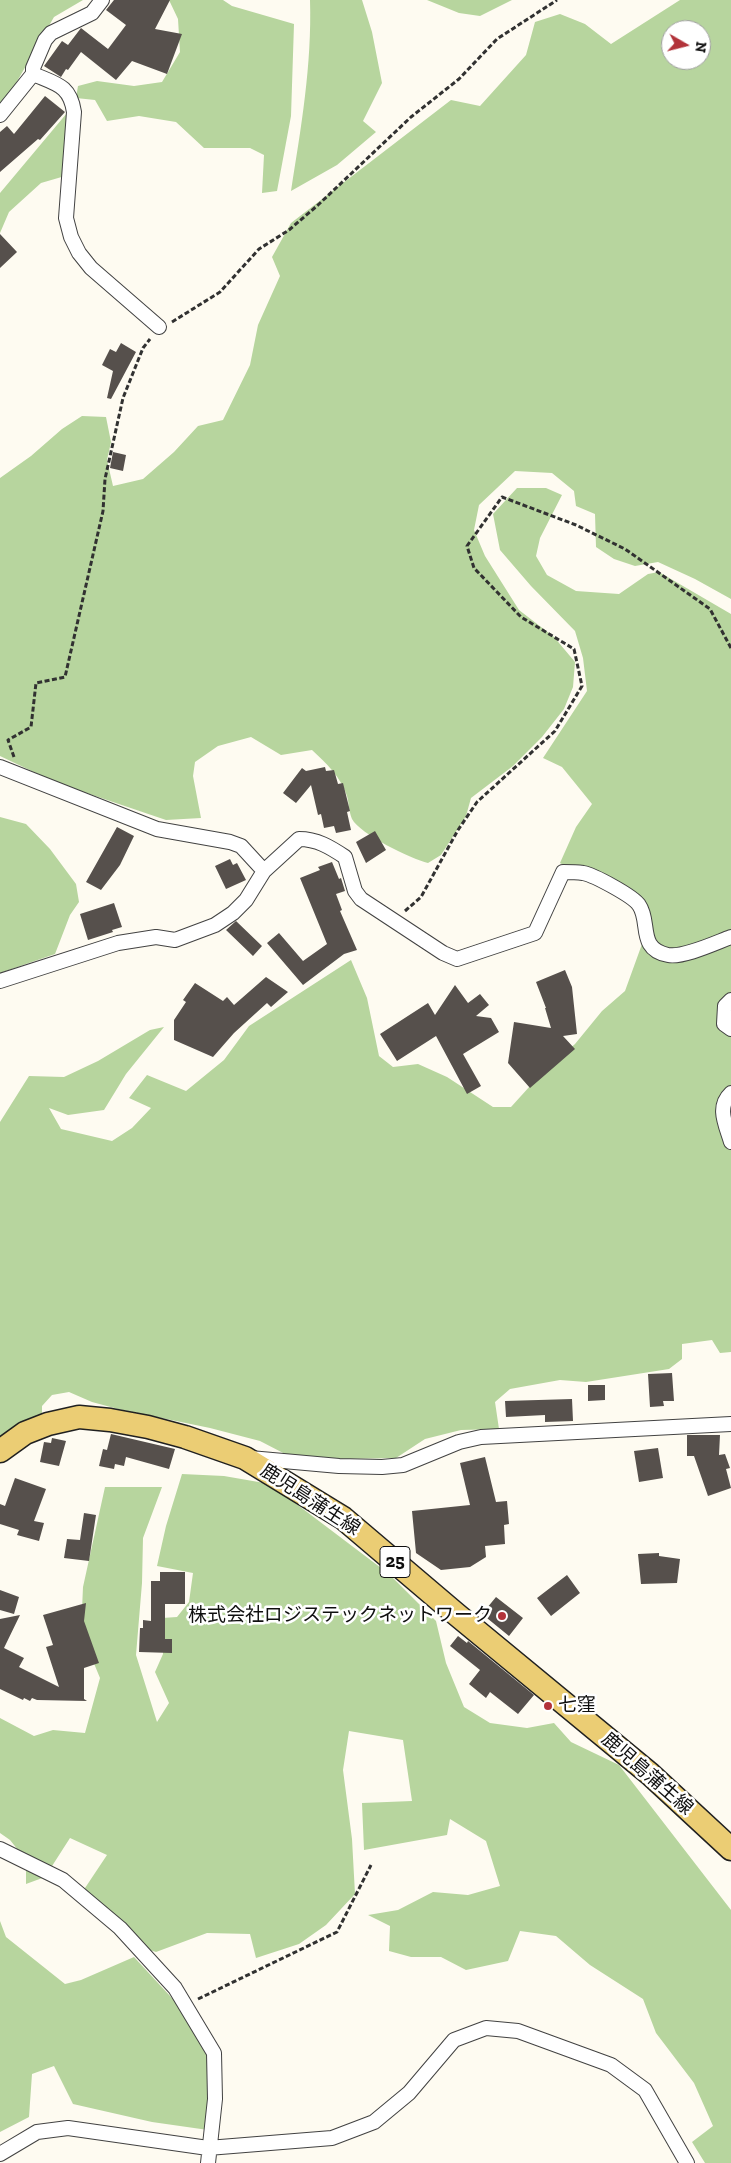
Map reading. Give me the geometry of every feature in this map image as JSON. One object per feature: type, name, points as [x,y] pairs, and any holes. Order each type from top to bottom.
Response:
[{"type":"main road","name":"鹿児島蒲生線","points":[[0,1451],[26,1433],[48,1424],[79,1417],[110,1420],[185,1437],[245,1458],[344,1518],[456,1614],[650,1774],[731,1848]]},
{"type":"street","points":[[0,115],[33,74],[33,68],[45,40],[51,33],[92,13],[102,0]]},
{"type":"street","points":[[33,74],[66,89],[72,98],[74,112],[66,218],[75,245],[91,268],[159,327]]},
{"type":"street","points":[[0,767],[157,830],[241,846],[264,871]]},
{"type":"street","points":[[0,980],[118,943],[156,937],[175,940],[216,925],[233,913],[246,900],[264,871],[298,839],[309,839],[325,844],[345,857],[355,891],[361,899],[372,908],[396,920],[443,953],[457,959],[535,932],[563,872],[584,873],[604,881],[639,905],[645,924],[646,937],[654,948],[667,955],[678,955],[731,938]]},
{"type":"street","points":[[731,1000],[725,1006],[724,1024],[731,1029]]},
{"type":"street","points":[[731,1092],[725,1098],[722,1112],[731,1142]]},
{"type":"street","points":[[245,1458],[339,1466],[382,1467],[403,1465],[459,1442],[481,1437],[731,1424]]},
{"type":"street","points":[[0,1849],[63,1880],[120,1928],[175,1988],[214,2053],[215,2099],[208,2148],[208,2163]]},
{"type":"street","points":[[0,2154],[37,2132],[68,2128],[208,2148],[332,2138],[374,2122],[409,2093],[454,2040],[486,2028],[518,2031],[611,2065],[645,2090],[687,2163]]},
{"type":"path","points":[[20,762],[13,756],[8,740],[31,727],[36,683],[65,677],[97,539],[103,510],[106,479],[124,398],[143,348],[159,327],[171,323],[220,292],[259,249],[289,230],[318,205],[411,117],[460,79],[497,39],[557,0]]},
{"type":"path","points":[[396,920],[421,897],[458,830],[477,802],[555,731],[582,686],[574,649],[521,617],[474,568],[467,546],[502,497],[576,525],[625,548],[710,610],[731,648]]},
{"type":"path","points":[[185,2005],[337,1932],[371,1865]]},
{"type":"green space","points":[[0,0],[83,0],[54,17],[0,111]]},
{"type":"green space","points":[[169,0],[223,0],[232,6],[294,24],[291,116],[277,191],[262,193],[264,155],[250,148],[204,148],[176,122],[139,116],[107,121],[95,100],[76,98],[78,86],[97,81],[134,86],[162,82],[180,52],[178,19]]},
{"type":"green space","points":[[310,0],[362,0],[372,32],[382,83],[363,121],[376,132],[337,165],[291,191],[308,72]]},
{"type":"green space","points":[[427,0],[512,0],[480,16],[459,13]]},
{"type":"green space","points":[[680,0],[731,0],[731,599],[695,579],[658,562],[635,566],[614,559],[596,547],[595,514],[576,506],[574,491],[552,473],[515,471],[479,505],[474,530],[485,556],[519,610],[554,637],[575,662],[573,687],[564,709],[542,737],[513,766],[471,798],[466,816],[441,855],[428,863],[410,857],[387,845],[357,825],[352,819],[347,796],[341,783],[328,765],[312,750],[281,755],[251,737],[218,746],[195,762],[193,776],[201,818],[166,820],[57,783],[0,756],[0,478],[31,456],[62,429],[82,416],[106,417],[111,442],[107,460],[113,486],[143,479],[174,452],[198,426],[223,420],[250,365],[258,325],[280,276],[272,257],[291,223],[451,100],[480,106],[526,55],[535,22],[560,14],[585,24],[611,44]]},
{"type":"green space","points":[[67,113],[65,176],[41,183],[9,212],[0,233],[0,193]]},
{"type":"green space","points":[[517,488],[546,488],[562,495],[540,538],[536,556],[547,575],[576,591],[619,594],[648,574],[659,572],[731,614],[731,1352],[720,1353],[712,1340],[682,1344],[682,1359],[669,1369],[586,1382],[560,1380],[510,1389],[495,1402],[499,1429],[461,1430],[425,1439],[396,1458],[337,1459],[289,1456],[260,1441],[210,1428],[118,1409],[92,1402],[69,1392],[52,1395],[42,1406],[42,1417],[0,1437],[0,1122],[29,1076],[64,1077],[98,1061],[150,1030],[164,1027],[126,1074],[104,1110],[68,1115],[49,1108],[61,1129],[112,1141],[132,1128],[151,1108],[129,1098],[147,1075],[186,1091],[224,1060],[249,1026],[351,960],[367,998],[379,1056],[393,1067],[418,1064],[447,1077],[493,1107],[511,1107],[540,1075],[575,1044],[602,1011],[625,991],[650,922],[617,894],[560,863],[576,827],[592,804],[562,767],[543,758],[587,691],[583,658],[575,631],[531,586],[500,550],[493,514]]},
{"type":"green space","points":[[0,817],[26,824],[50,849],[76,884],[79,902],[70,915],[55,954],[0,973]]},
{"type":"green space","points":[[182,1474],[224,1476],[270,1484],[389,1574],[436,1621],[446,1663],[464,1707],[490,1723],[527,1728],[554,1723],[571,1742],[619,1765],[731,1910],[731,2163],[705,2163],[692,2142],[713,2126],[694,2083],[656,2033],[643,1999],[590,1965],[556,1936],[520,1931],[508,1961],[466,1970],[441,1957],[411,1957],[389,1951],[390,1926],[368,1915],[398,1910],[433,1892],[468,1895],[500,1886],[486,1841],[450,1819],[447,1835],[364,1850],[362,1803],[412,1801],[403,1740],[349,1731],[343,1770],[352,1839],[355,1894],[326,1925],[299,1944],[256,1958],[250,1934],[207,1933],[156,1952],[122,1941],[79,1897],[107,1855],[70,1838],[45,1877],[26,1884],[26,1860],[10,1840],[0,1833],[0,1718],[34,1736],[53,1730],[85,1733],[100,1678],[81,1632],[83,1587],[105,1487],[162,1487],[143,1538],[142,1583],[136,1655],[157,1722],[169,1703],[155,1672],[163,1654],[162,1618],[177,1617],[189,1602],[193,1573],[157,1566],[166,1526]]},
{"type":"green space","points":[[0,1921],[6,1937],[65,1984],[81,1980],[134,1957],[183,2010],[206,2051],[221,2084],[215,2131],[152,2122],[73,2104],[54,2066],[32,2074],[29,2117],[0,2132]]},
{"type":"building","points":[[114,0],[170,0],[155,29],[182,34],[167,74],[132,61],[116,80],[81,52],[61,77],[44,66],[62,41],[68,45],[81,28],[108,49],[126,25],[106,10]]},
{"type":"building","points":[[45,96],[65,112],[40,140],[38,139],[0,172],[0,132],[7,126],[14,134]]},
{"type":"building","points":[[0,234],[17,252],[0,268]]},
{"type":"building","points":[[121,343],[136,352],[111,399],[107,398],[113,371],[102,365],[110,349],[116,352]]},
{"type":"building","points":[[113,452],[126,455],[123,471],[110,468]]},
{"type":"building","points":[[325,767],[326,771],[334,770],[338,784],[343,783],[350,811],[347,812],[351,830],[336,833],[334,826],[324,828],[321,814],[318,815],[311,785],[296,803],[283,793],[302,768],[306,771]]},
{"type":"building","points":[[117,827],[134,836],[120,865],[101,890],[86,882]]},
{"type":"building","points":[[375,831],[386,850],[366,863],[356,842]]},
{"type":"building","points":[[230,859],[233,865],[237,863],[246,880],[226,889],[215,866]]},
{"type":"building","points":[[332,862],[339,879],[341,878],[345,891],[336,894],[342,910],[340,911],[357,950],[344,954],[303,985],[267,943],[279,933],[303,961],[327,944],[300,878],[320,870],[318,867]]},
{"type":"building","points":[[114,903],[122,927],[88,940],[80,914]]},
{"type":"building","points":[[236,921],[262,946],[253,956],[226,930]]},
{"type":"building","points":[[565,970],[572,987],[577,1034],[563,1036],[575,1049],[530,1088],[508,1063],[514,1022],[551,1028],[536,982]]},
{"type":"building","points":[[266,977],[288,992],[271,1007],[267,1003],[234,1033],[213,1057],[174,1040],[174,1020],[186,1002],[183,1000],[195,983],[223,1001],[227,997],[234,1005]]},
{"type":"building","points":[[455,985],[468,1003],[480,994],[489,1005],[476,1016],[491,1018],[499,1032],[463,1054],[481,1086],[467,1094],[436,1036],[397,1061],[380,1034],[428,1003],[435,1015]]},
{"type":"building","points":[[672,1373],[674,1401],[663,1401],[664,1406],[650,1407],[648,1374]]},
{"type":"building","points":[[588,1385],[605,1385],[605,1400],[588,1401]]},
{"type":"building","points":[[572,1399],[573,1421],[545,1422],[545,1415],[506,1417],[505,1401]]},
{"type":"building","points":[[111,1434],[175,1449],[169,1469],[126,1457],[124,1466],[115,1464],[114,1469],[99,1466],[103,1449],[107,1450]]},
{"type":"building","points":[[687,1435],[720,1435],[719,1455],[725,1454],[730,1468],[726,1469],[731,1488],[708,1496],[694,1456],[687,1456]]},
{"type":"building","points":[[52,1438],[66,1441],[59,1466],[40,1462],[44,1442],[51,1443]]},
{"type":"building","points":[[658,1448],[663,1478],[639,1482],[634,1451]]},
{"type":"building","points":[[485,1457],[496,1502],[507,1501],[509,1524],[504,1525],[505,1544],[485,1546],[486,1557],[470,1567],[441,1570],[416,1553],[412,1511],[470,1505],[460,1463]]},
{"type":"building","points":[[15,1478],[46,1489],[34,1521],[44,1523],[39,1541],[17,1535],[19,1530],[0,1524],[0,1504],[5,1506]]},
{"type":"building","points":[[84,1513],[96,1515],[89,1561],[64,1558],[67,1539],[80,1540]]},
{"type":"building","points":[[659,1553],[659,1556],[680,1559],[677,1583],[641,1584],[638,1554]]},
{"type":"building","points":[[160,1572],[185,1572],[185,1604],[165,1604],[165,1639],[172,1639],[172,1653],[139,1652],[140,1628],[143,1628],[143,1620],[151,1621],[151,1581],[160,1581]]},
{"type":"building","points":[[567,1575],[580,1593],[551,1616],[537,1598]]},
{"type":"building","points":[[0,1590],[19,1597],[14,1614],[0,1610]]},
{"type":"building","name":"株式会社ロジステックネットワーク","points":[[496,1597],[523,1618],[509,1636],[482,1614]]},
{"type":"building","points":[[86,1603],[84,1621],[99,1663],[84,1668],[84,1699],[87,1701],[37,1700],[32,1698],[30,1701],[24,1698],[23,1700],[0,1689],[0,1619],[20,1615],[4,1648],[24,1658],[19,1667],[59,1687],[46,1647],[53,1645],[43,1615]]},
{"type":"building","points":[[458,1636],[467,1643],[468,1641],[534,1695],[518,1714],[490,1692],[486,1698],[469,1684],[480,1670],[450,1646]]},
{"type":"place","name":"株式会社ロジステックネットワーク","points":[[502,1616]]},
{"type":"place","name":"七窪","points":[[548,1706]]}]
